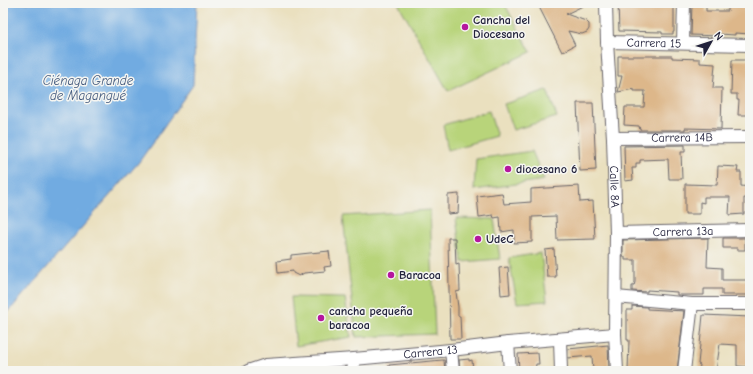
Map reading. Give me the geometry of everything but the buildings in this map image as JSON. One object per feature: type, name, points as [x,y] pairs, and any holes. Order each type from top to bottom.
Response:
[{"type":"street","name":"Calle 8A","points":[[606,3],[616,233],[615,334],[617,371]]},
{"type":"street","points":[[683,43],[684,3]]},
{"type":"street","name":"Carrera 15","points":[[607,42],[750,45]]},
{"type":"street","name":"Carrera 14B","points":[[613,138],[750,137]]},
{"type":"street","name":"Carrera 13a","points":[[616,233],[750,230]]},
{"type":"street","points":[[616,297],[692,304],[750,304]]},
{"type":"street","points":[[684,371],[692,304]]},
{"type":"street","name":"Carrera 13","points":[[248,371],[266,365],[354,359],[451,350],[508,342],[615,334]]},
{"type":"street","points":[[560,339],[561,371]]},
{"type":"street","points":[[508,342],[510,371]]},
{"type":"street","points":[[451,350],[453,371]]},
{"type":"street","points":[[352,371],[354,359]]},
{"type":"green space","name":"Cancha del Diocesano","points":[[398,3],[504,3],[531,52],[448,91]]},
{"type":"green space","points":[[547,90],[557,117],[513,130],[504,104]]},
{"type":"green space","points":[[489,111],[497,136],[448,150],[443,125]]},
{"type":"green space","name":"diocesano 6","points":[[532,151],[544,180],[474,190],[476,159]]},
{"type":"green space","name":"Baracoa","points":[[430,210],[435,334],[356,337],[343,216]]},
{"type":"green space","name":"UdeC","points":[[456,218],[494,219],[500,259],[462,262]]},
{"type":"green space","points":[[541,253],[547,301],[517,303],[509,258]]},
{"type":"green space","name":"cancha pequeña baracoa","points":[[291,297],[345,298],[351,337],[296,346]]},
{"type":"water","name":"Ciénaga Grande de Magangué","points":[[3,3],[197,3],[193,85],[139,162],[3,318]]},
{"type":"place","name":"Cancha del Diocesano","points":[[465,27]]},
{"type":"place","name":"diocesano 6","points":[[508,169]]},
{"type":"place","name":"UdeC","points":[[478,239]]},
{"type":"place","name":"Baracoa","points":[[391,275]]},
{"type":"place","name":"cancha pequeña baracoa","points":[[321,318]]}]
